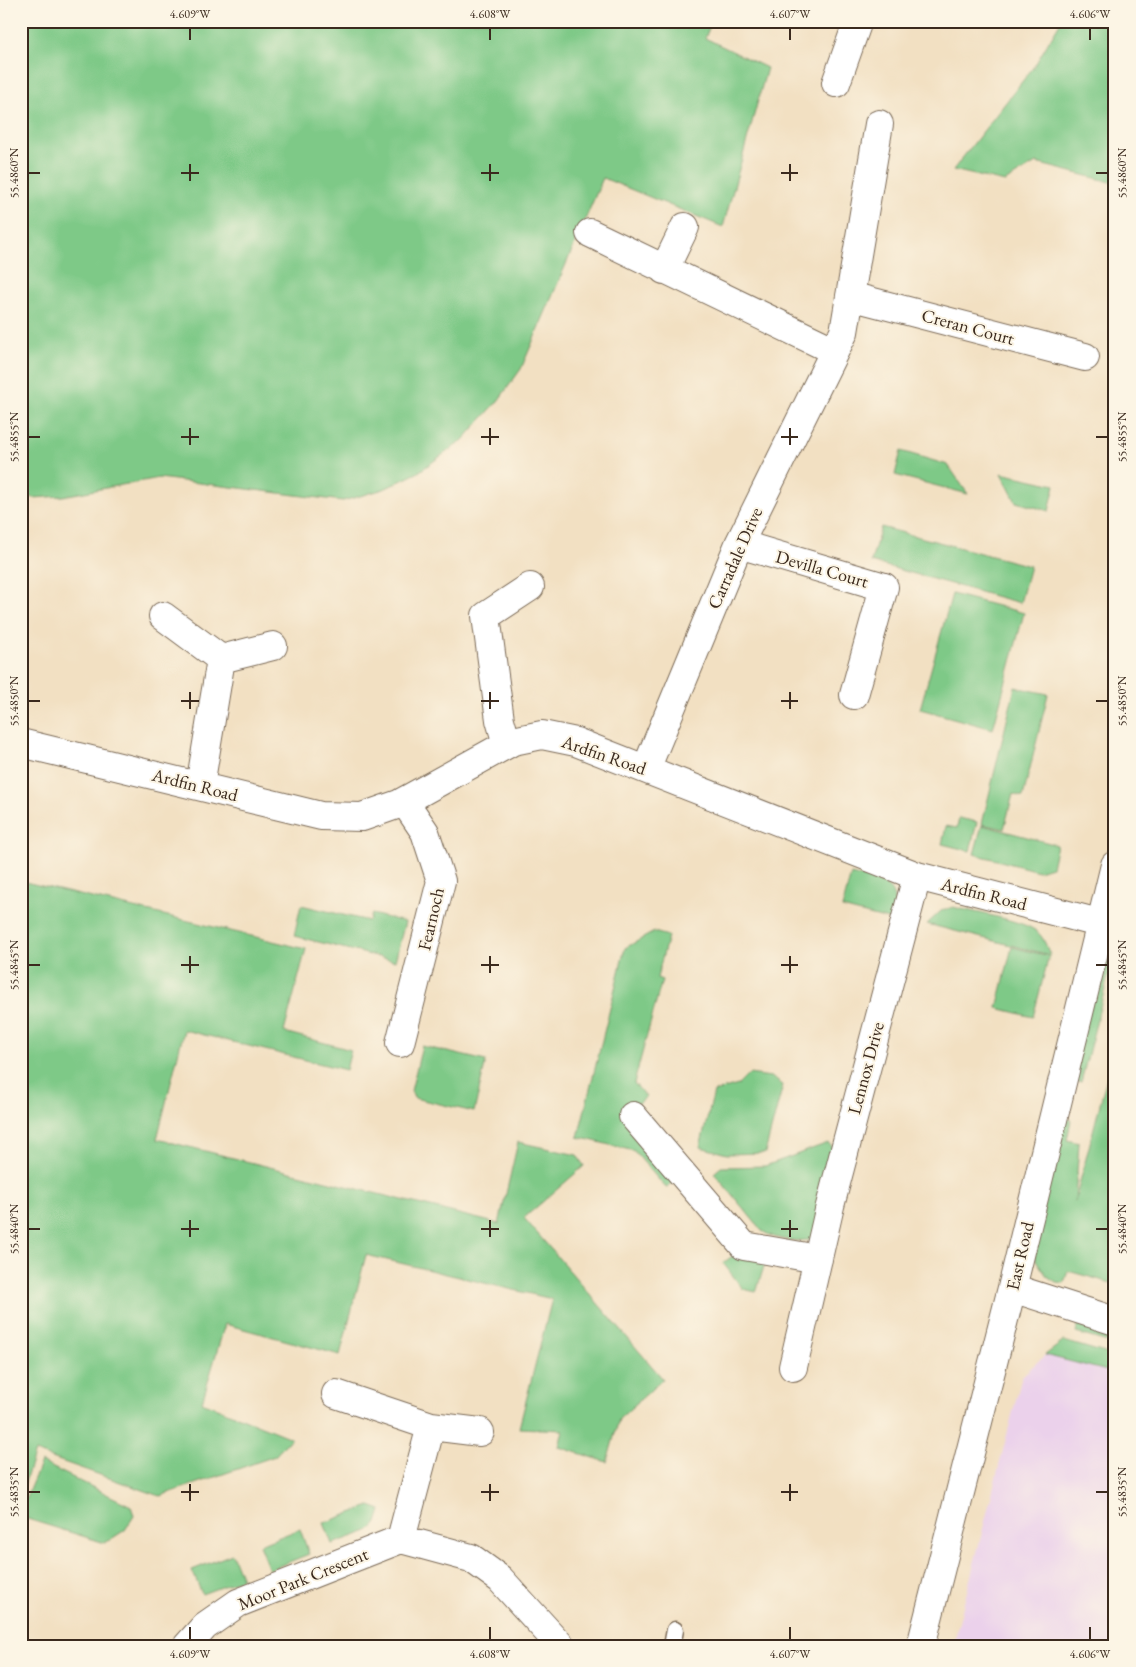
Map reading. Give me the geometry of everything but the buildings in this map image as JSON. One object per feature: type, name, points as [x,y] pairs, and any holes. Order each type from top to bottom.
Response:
[{"type":"street","points":[[836,83],[858,21]]},
{"type":"street","name":"Carradale Drive","points":[[646,769],[739,544],[844,332],[879,124]]},
{"type":"street","points":[[664,270],[685,226]]},
{"type":"street","points":[[590,233],[834,350]]},
{"type":"street","name":"Creran Court","points":[[850,296],[1085,358]]},
{"type":"street","name":"Devilla Court","points":[[739,544],[884,587],[854,695]]},
{"type":"street","points":[[507,744],[500,720],[486,616],[530,587]]},
{"type":"street","points":[[163,616],[221,659]]},
{"type":"street","points":[[221,659],[273,646]]},
{"type":"street","points":[[200,786],[221,659]]},
{"type":"street","name":"Ardfin Road","points":[[21,743],[321,816],[362,817],[404,801],[513,741],[542,735],[576,742],[917,876],[1099,923]]},
{"type":"street","name":"Fearnoch","points":[[400,1043],[441,881],[425,832],[404,801]]},
{"type":"street","name":"East Road","points":[[921,1646],[1012,1288],[1099,923],[1115,865]]},
{"type":"street","name":"Lennox Drive","points":[[793,1367],[830,1206],[917,876]]},
{"type":"street","points":[[633,1116],[744,1246],[818,1259]]},
{"type":"street","points":[[1012,1288],[1115,1321]]},
{"type":"street","points":[[336,1394],[431,1426],[480,1432]]},
{"type":"street","points":[[431,1426],[401,1540],[471,1558],[500,1579],[561,1646]]},
{"type":"street","name":"Moor Park Crescent","points":[[187,1646],[205,1626],[238,1603],[401,1540]]},
{"type":"shaded area","points":[[1045,1355],[1115,1373],[1115,1646],[953,1646],[1022,1376]]},
{"type":"green space","points":[[21,21],[712,21],[705,38],[767,68],[723,227],[603,178],[521,369],[498,401],[462,441],[417,473],[384,489],[343,501],[159,478],[63,496],[33,498],[21,493]]},
{"type":"green space","points":[[1061,21],[1115,21],[1115,183],[1036,163],[1005,182],[953,170],[1035,65]]},
{"type":"green space","points":[[901,451],[948,465],[968,494],[895,475]]},
{"type":"green space","points":[[1001,473],[1055,485],[1049,511],[1016,502]]},
{"type":"green space","points":[[881,527],[1030,566],[1020,603],[871,562]]},
{"type":"green space","points":[[952,594],[1024,613],[993,729],[920,709]]},
{"type":"green space","points":[[1015,687],[1048,694],[1023,797],[1013,794],[1004,829],[982,824]]},
{"type":"green space","points":[[959,818],[977,822],[970,851],[942,844],[946,826],[957,828]]},
{"type":"green space","points":[[982,825],[1057,845],[1052,867],[1038,871],[974,854]]},
{"type":"green space","points":[[851,874],[872,879],[887,886],[892,892],[894,899],[892,921],[842,908]]},
{"type":"green space","points":[[21,881],[306,949],[284,1032],[351,1050],[346,1070],[184,1030],[157,1139],[499,1224],[518,1142],[577,1155],[584,1166],[524,1218],[663,1379],[619,1419],[607,1462],[559,1447],[563,1430],[519,1428],[552,1299],[366,1255],[340,1355],[225,1324],[202,1402],[291,1438],[275,1456],[160,1496],[35,1452],[21,1494]]},
{"type":"green space","points":[[1115,894],[1115,949],[1081,1082],[1069,1079]]},
{"type":"green space","points":[[301,905],[369,921],[372,914],[405,922],[395,961],[294,936]]},
{"type":"green space","points":[[953,907],[1009,920],[1029,927],[1041,936],[1050,955],[927,924],[941,911]]},
{"type":"green space","points":[[654,932],[668,936],[657,978],[662,980],[634,1083],[646,1097],[624,1116],[678,1178],[666,1188],[634,1151],[578,1137],[625,948]]},
{"type":"green space","points":[[1012,947],[1049,956],[1033,1017],[997,1008]]},
{"type":"green space","points":[[422,1046],[486,1061],[474,1112],[414,1098],[411,1091]]},
{"type":"green space","points":[[1115,1046],[1115,1284],[1068,1271],[1064,1283],[1056,1282],[1047,1276],[1036,1260],[1032,1248],[1060,1118],[1071,1120],[1067,1140],[1079,1143],[1075,1201]]},
{"type":"green space","points":[[749,1074],[771,1077],[783,1085],[765,1153],[727,1154],[700,1147],[714,1092],[738,1085]]},
{"type":"green space","points":[[828,1143],[833,1147],[817,1238],[789,1240],[775,1237],[762,1231],[714,1173],[721,1167],[765,1166]]},
{"type":"green space","points":[[738,1252],[766,1260],[756,1292],[743,1289],[723,1263]]},
{"type":"green space","points":[[1078,1326],[1115,1336],[1115,1344],[1076,1333]]},
{"type":"green space","points":[[1064,1341],[1115,1356],[1115,1373],[1045,1355]]},
{"type":"green space","points":[[41,1462],[131,1506],[134,1516],[125,1530],[105,1543],[21,1517],[21,1509]]},
{"type":"green space","points":[[370,1506],[381,1510],[377,1523],[371,1530],[332,1544],[324,1523]]},
{"type":"green space","points":[[300,1529],[309,1554],[269,1570],[259,1545]]},
{"type":"green space","points":[[232,1554],[242,1579],[202,1594],[192,1570]]}]
